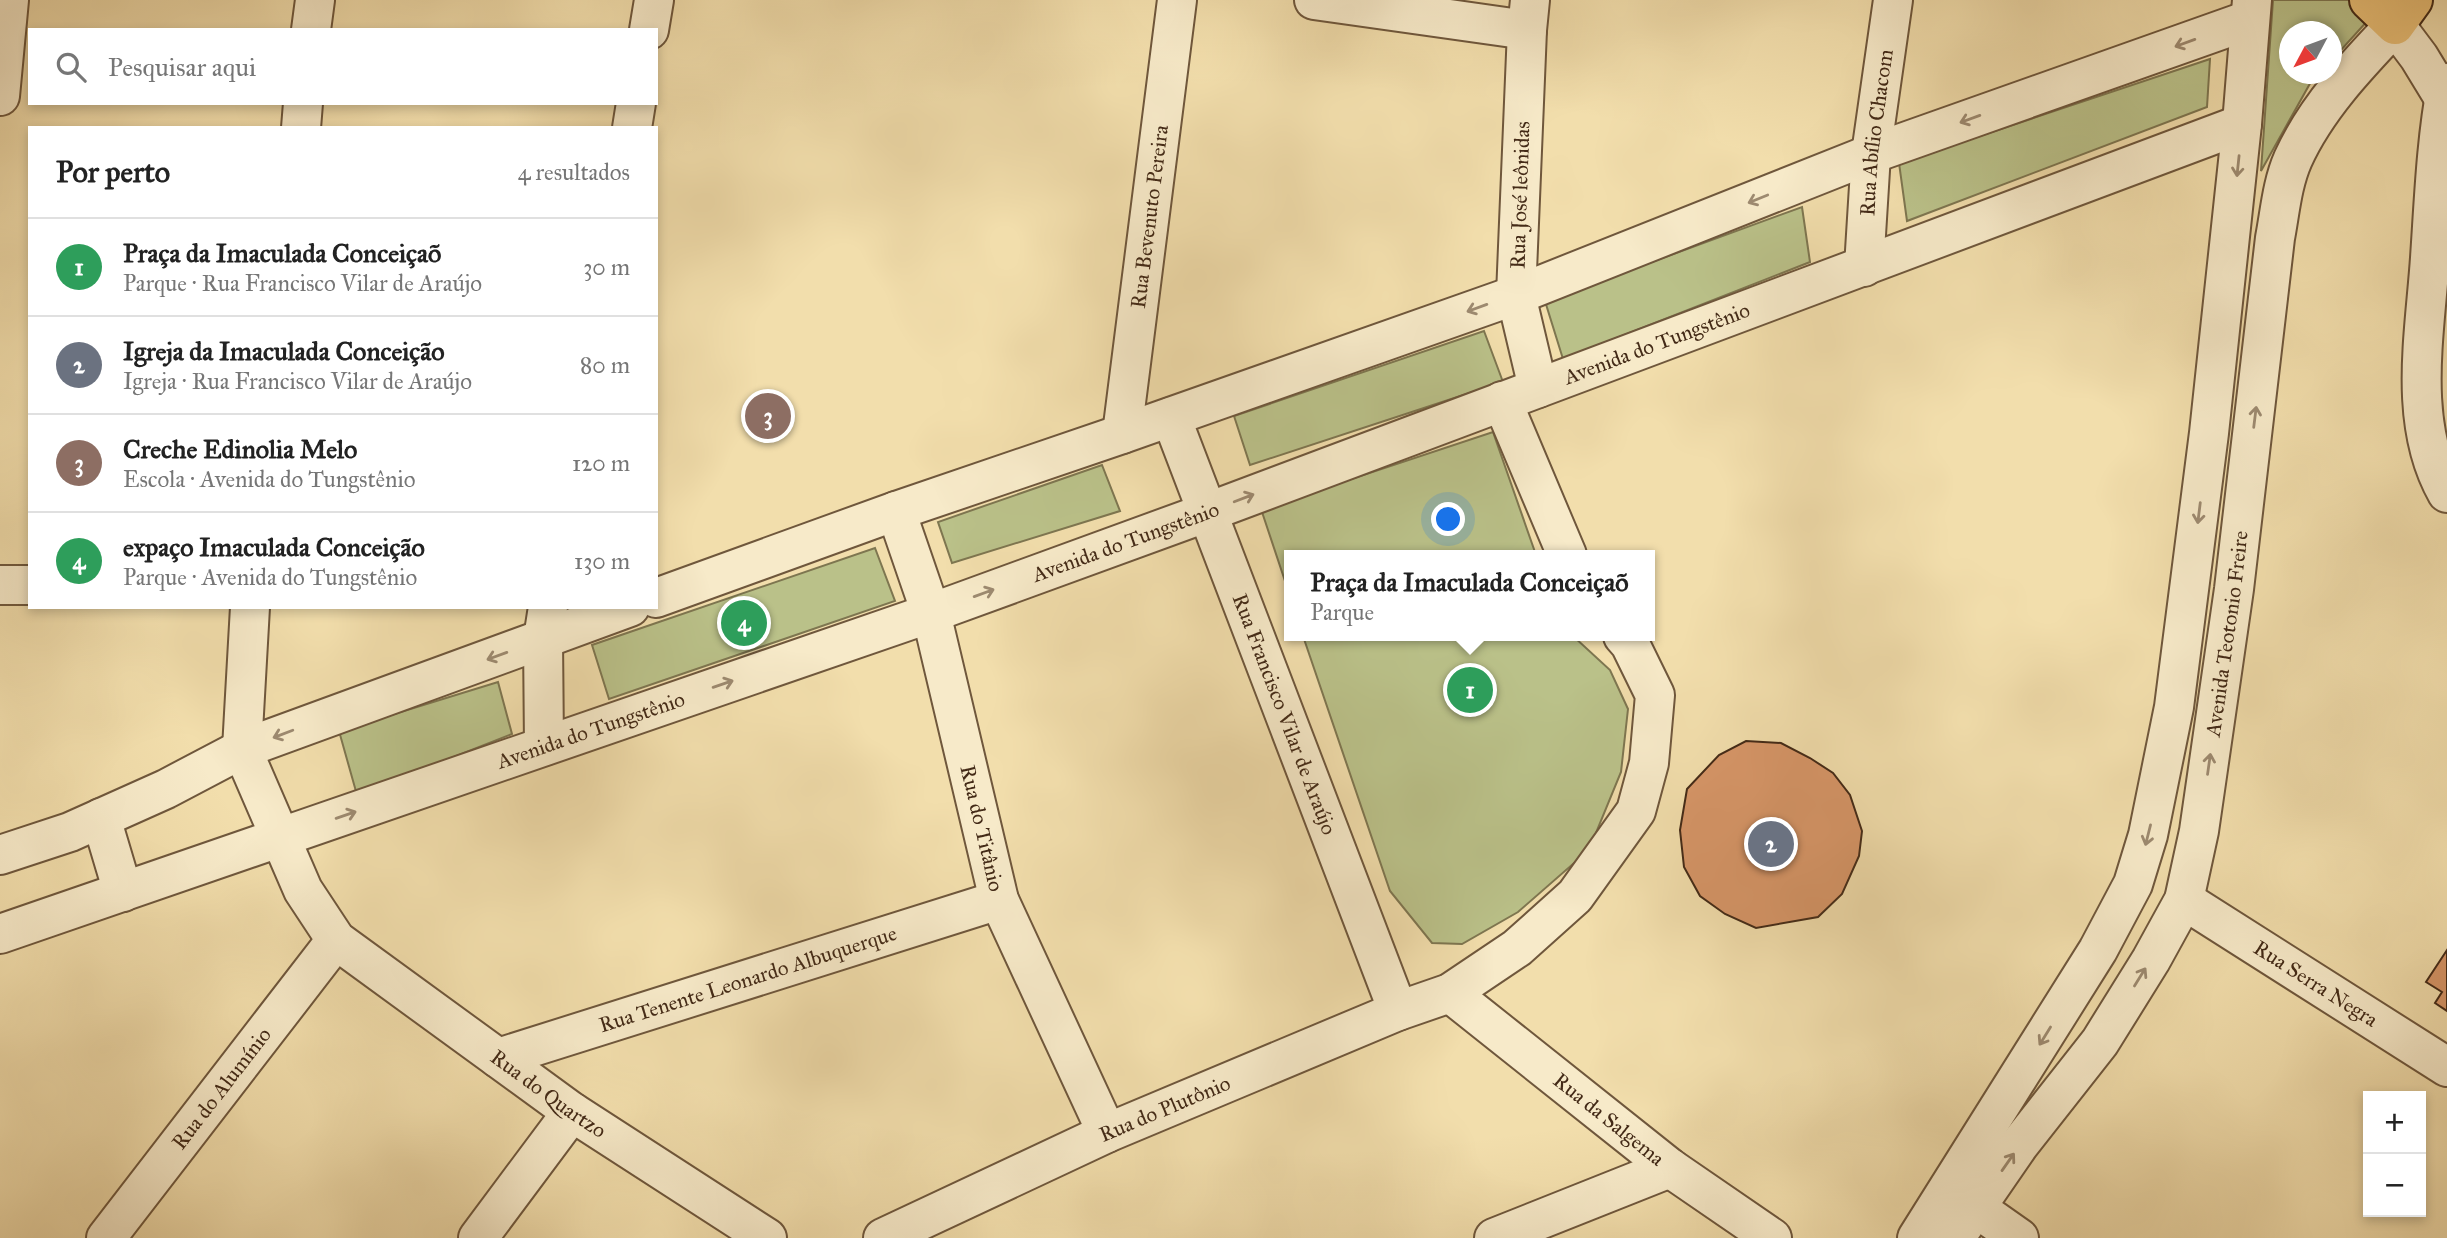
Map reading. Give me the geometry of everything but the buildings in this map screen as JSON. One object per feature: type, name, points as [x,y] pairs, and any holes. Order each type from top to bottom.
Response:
[{"type":"street","points":[[0,96],[9,0]]},
{"type":"street","points":[[311,28],[314,0]]},
{"type":"street","points":[[649,28],[654,0]]},
{"type":"street","name":"Rua Bevenuto Pereira","points":[[1122,434],[1177,0]]},
{"type":"street","points":[[1314,0],[1528,15]]},
{"type":"street","name":"Rua Abílio Chacom","points":[[1864,267],[1871,154],[1893,0]]},
{"type":"street","points":[[2392,8],[2413,48],[2446,90],[2421,384],[2425,430],[2440,481],[2447,494]]},
{"type":"street","name":"Avenida Teotonio Freire","points":[[1917,1238],[1959,1211],[2019,1145],[2100,1042],[2151,960],[2184,900],[2199,831],[2234,589],[2282,195],[2293,160],[2309,130],[2392,8]]},
{"type":"street","points":[[658,597],[896,510],[1122,434],[1516,295],[1871,154],[2250,10]]},
{"type":"street","name":"Avenida Teotonio Freire","points":[[1959,1211],[2133,884],[2148,835],[2174,706],[2205,466],[2242,124],[2250,10]]},
{"type":"street","name":"Rua José leônidas","points":[[1528,15],[1516,295],[1538,388]]},
{"type":"street","points":[[301,126],[303,105]]},
{"type":"street","points":[[632,126],[636,105]]},
{"type":"street","name":"Avenida do Tungstênio","points":[[0,934],[931,612],[1208,512],[2242,124]]},
{"type":"street","points":[[1502,401],[1565,550]]},
{"type":"street","name":"Rua Francisco Vilar de Araújo","points":[[1171,417],[1398,1011]]},
{"type":"street","points":[[2205,466],[2248,473]]},
{"type":"street","name":"Rua do Titânio","points":[[896,510],[931,612],[999,900],[1107,1133]]},
{"type":"street","points":[[0,585],[28,585]]},
{"type":"street","points":[[250,609],[242,749],[303,890],[336,940]]},
{"type":"street","points":[[0,855],[70,832],[166,789],[242,749],[545,623],[619,609]]},
{"type":"street","points":[[544,746],[545,623]]},
{"type":"street","points":[[1450,992],[1517,948],[1575,897],[1636,811],[1649,763],[1655,695],[1627,641]]},
{"type":"street","points":[[100,818],[123,892]]},
{"type":"street","name":"Rua Tenente Leonardo Albuquerque","points":[[498,1058],[999,900]]},
{"type":"street","name":"Rua Serra Negra","points":[[2184,900],[2447,1067]]},
{"type":"street","name":"Rua do Quartzo","points":[[336,940],[572,1112],[767,1238]]},
{"type":"street","name":"Rua do Alumínio","points":[[106,1238],[336,940]]},
{"type":"street","name":"Rua do Plutônio","points":[[883,1238],[1107,1133],[1398,1011],[1450,992]]},
{"type":"street","name":"Rua da Salgema","points":[[1450,992],[1670,1168],[1772,1238]]},
{"type":"street","points":[[478,1238],[572,1112]]},
{"type":"street","points":[[1494,1238],[1670,1168]]},
{"type":"street","points":[[1959,1211],[2019,1238]]},
{"type":"green space","points":[[2273,0],[2349,0],[2370,18],[2342,49],[2342,21],[2279,21],[2279,84],[2310,84],[2261,171]]},
{"type":"green space","points":[[2210,59],[2207,107],[1907,221],[1899,163]]},
{"type":"green space","points":[[1802,207],[1810,262],[1563,359],[1545,301]]},
{"type":"green space","points":[[1484,331],[1503,382],[1250,465],[1234,416]]},
{"type":"green space","points":[[1493,432],[1534,550],[1284,550],[1284,578],[1261,509]]},
{"type":"green space","points":[[1102,465],[1120,511],[952,563],[938,522]]},
{"type":"green space","points":[[875,548],[895,601],[609,699],[592,645]]},
{"type":"green space","points":[[1305,641],[1578,641],[1610,670],[1628,709],[1621,772],[1589,850],[1518,912],[1462,944],[1432,943],[1390,891]]},
{"type":"green space","points":[[498,682],[512,734],[357,795],[339,731]]},
{"type":"place","name":"Creche Edinolia Melo","points":[[768,416]]},
{"type":"place","name":"expaço Imaculada Conceição","points":[[744,623]]},
{"type":"place","name":"Praça da Imaculada Conceiçaõ","points":[[1470,690]]},
{"type":"place","name":"Igreja da Imaculada Conceição","points":[[1771,844]]}]
